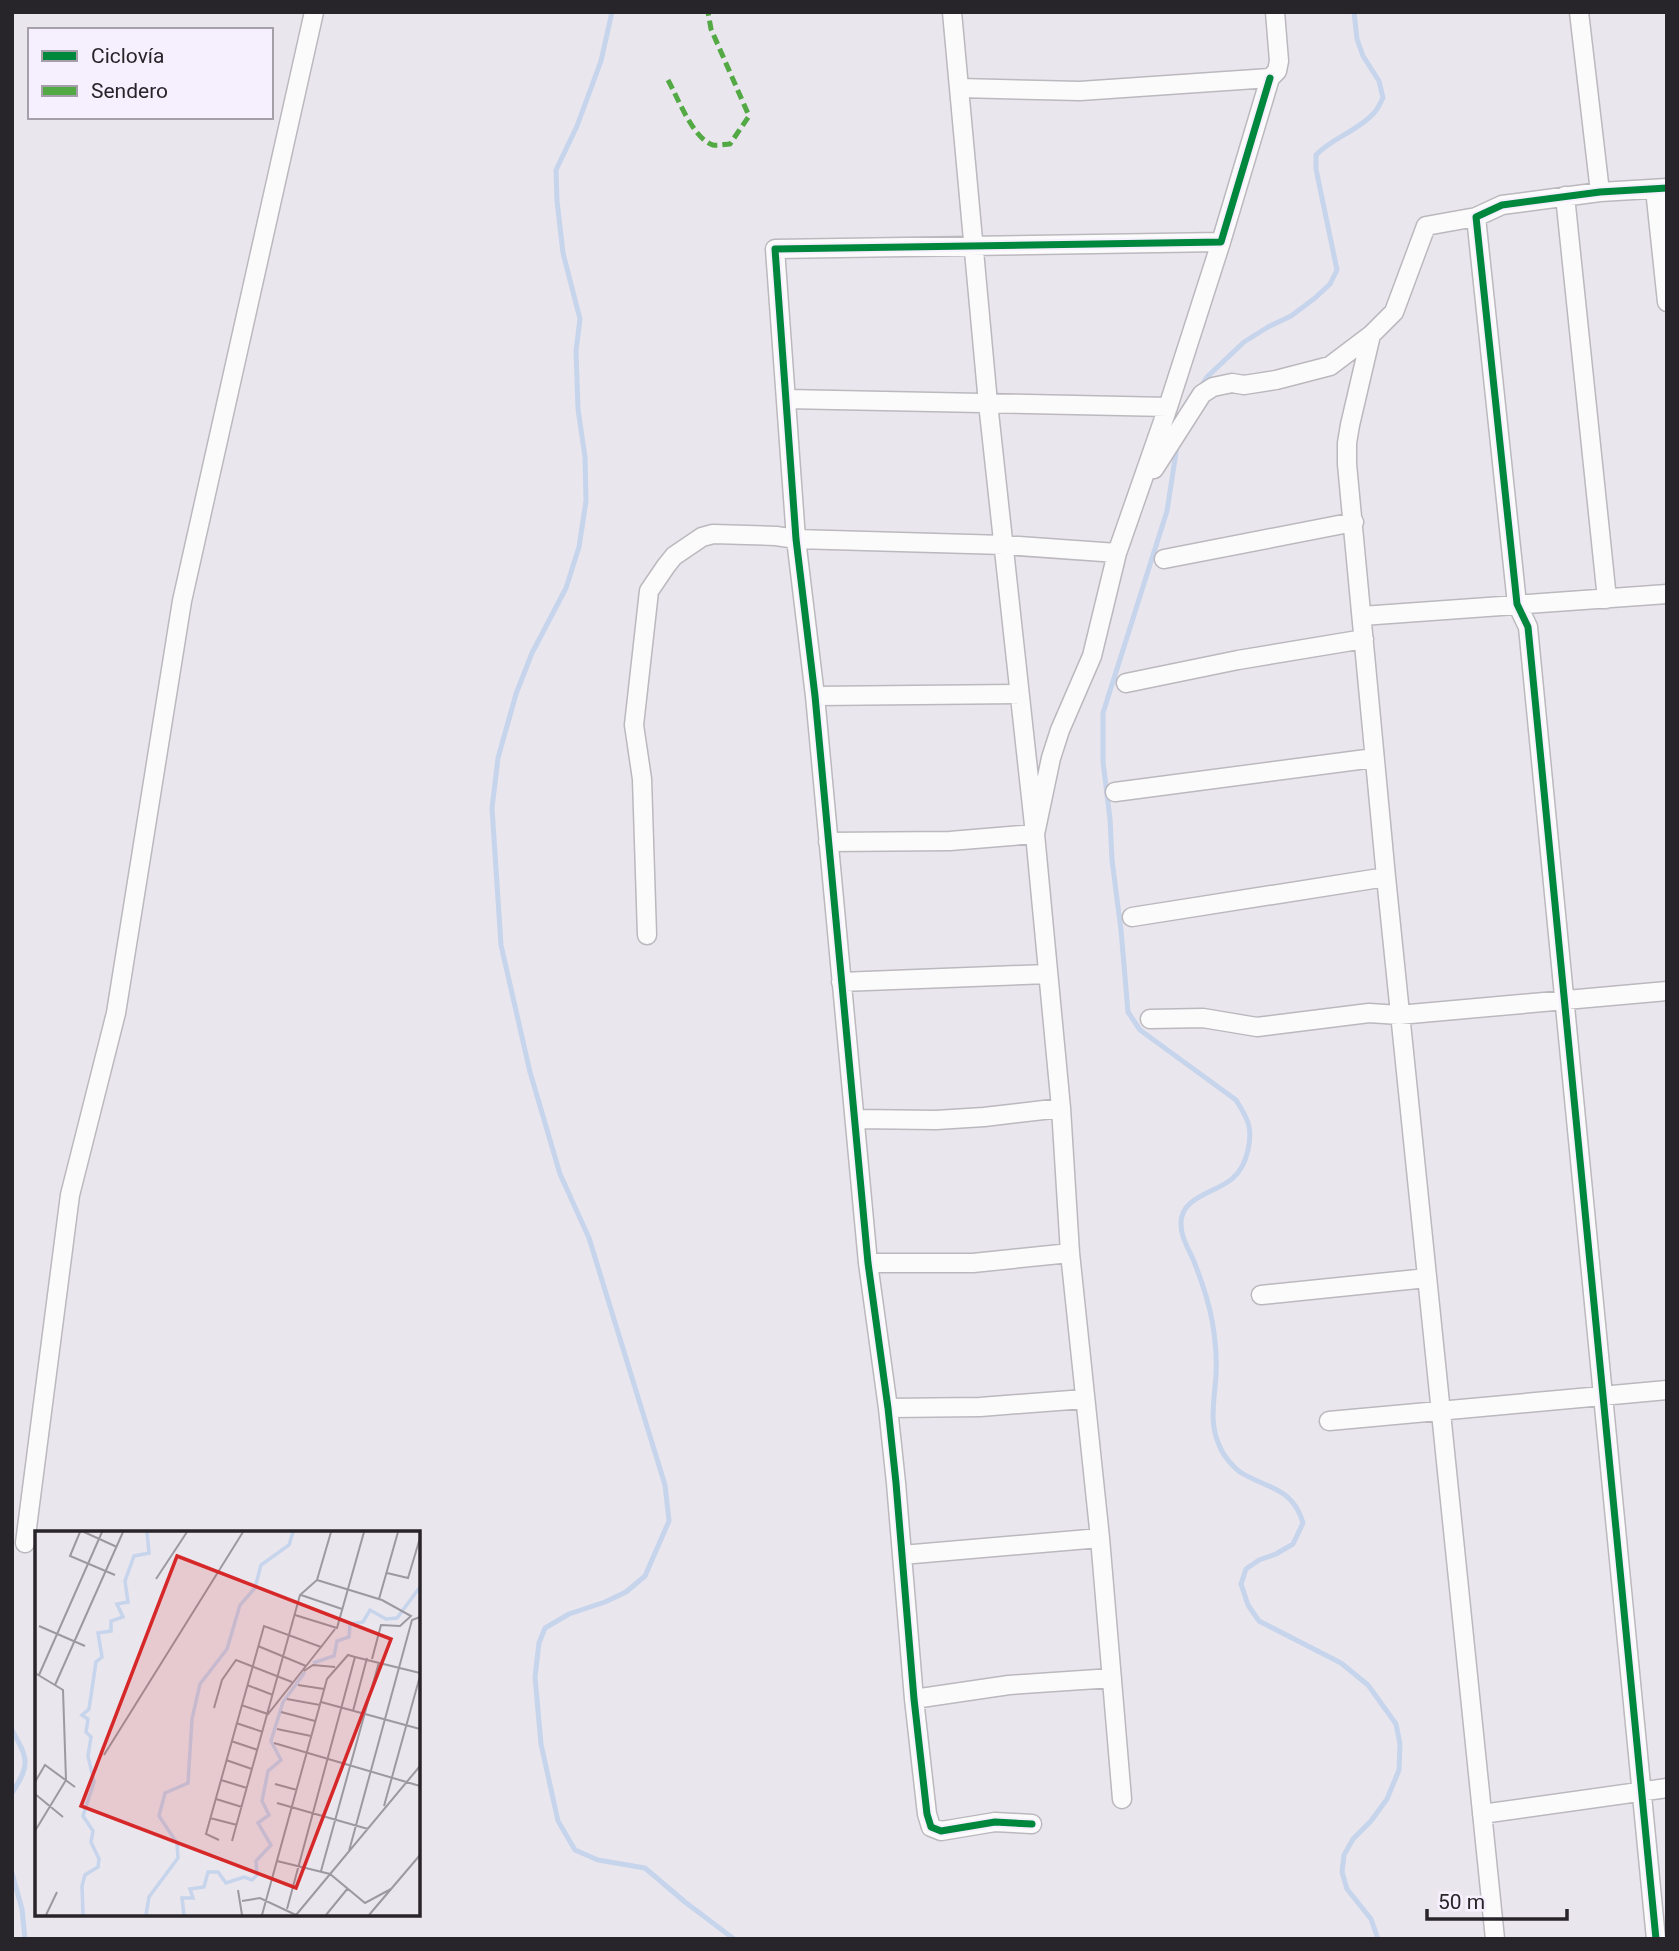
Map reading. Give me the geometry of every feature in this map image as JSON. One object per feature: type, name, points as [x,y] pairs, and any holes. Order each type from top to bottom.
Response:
[{"type":"street","points":[[25,1543],[70,1195],[116,1013],[182,601],[314,12]]},
{"type":"street","points":[[952,12],[988,403],[1035,834],[1060,1108],[1070,1253],[1100,1538],[1122,1799]]},
{"type":"street","points":[[1035,834],[1051,758],[1092,656],[1117,553],[1168,407],[1270,78],[1277,71],[1279,61],[1275,12]]},
{"type":"street","points":[[1579,12],[1600,192]]},
{"type":"street","points":[[960,88],[1080,91],[1270,78]]},
{"type":"street","points":[[1139,491],[1202,394],[1213,387],[1276,380],[1330,366],[1371,335],[1394,312],[1426,226],[1476,217],[1502,205],[1600,192],[1661,188],[1667,302]]},
{"type":"street","points":[[1565,196],[1607,599]]},
{"type":"street","points":[[1476,217],[1517,604],[1528,627],[1656,1939]]},
{"type":"street","points":[[1032,1824],[995,1822],[940,1831],[931,1827],[927,1814],[888,1408],[868,1263],[815,696],[796,539],[775,249],[1221,242]]},
{"type":"street","points":[[1371,335],[1347,443],[1399,1014],[1495,1939]]},
{"type":"street","points":[[786,399],[1168,407]]},
{"type":"street","points":[[1164,559],[1354,522]]},
{"type":"street","points":[[647,935],[642,779],[634,725],[649,591],[674,556],[702,537],[713,534],[1004,545],[1117,553]]},
{"type":"street","points":[[1362,616],[1667,594]]},
{"type":"street","points":[[1126,683],[1238,660],[1364,639]]},
{"type":"street","points":[[815,696],[1019,694]]},
{"type":"street","points":[[1115,792],[1374,758]]},
{"type":"street","points":[[828,842],[950,841],[1035,834]]},
{"type":"street","points":[[1132,917],[1386,877]]},
{"type":"street","points":[[841,982],[1047,974]]},
{"type":"street","points":[[1150,1019],[1203,1018],[1257,1027],[1369,1013],[1399,1014],[1667,992]]},
{"type":"street","points":[[856,1119],[936,1120],[1060,1108]]},
{"type":"street","points":[[868,1263],[973,1263],[1070,1253]]},
{"type":"street","points":[[1261,1295],[1427,1278]]},
{"type":"street","points":[[1329,1421],[1667,1390]]},
{"type":"street","points":[[888,1408],[980,1407],[1084,1398]]},
{"type":"street","points":[[902,1555],[1100,1538]]},
{"type":"street","points":[[914,1699],[1009,1685],[1112,1678]]},
{"type":"street","points":[[1482,1814],[1667,1788]]},
{"type":"waterway","points":[[612,12],[601,61],[577,126],[556,170],[563,253],[580,319],[576,351],[586,501],[579,547],[566,588],[532,653],[516,694],[498,758],[492,808],[501,945],[530,1072],[560,1174],[589,1238],[665,1485],[669,1521],[645,1576],[626,1592],[569,1614],[545,1628],[539,1643],[535,1677],[541,1744],[558,1821],[575,1850],[598,1860],[645,1868],[734,1939]]},
{"type":"waterway","points":[[1200,388],[1207,377],[1244,342],[1291,316],[1315,298],[1330,284],[1337,270],[1316,169],[1316,155],[1368,119],[1383,98],[1379,81],[1363,56],[1357,39],[1354,12]]},
{"type":"waterway","points":[[1177,446],[1167,511],[1103,713],[1103,762],[1128,1012],[1140,1030],[1236,1100],[1248,1124],[1250,1136],[1241,1168],[1226,1183],[1186,1207],[1182,1215],[1181,1229],[1212,1320],[1216,1360],[1213,1410],[1216,1438],[1228,1461],[1240,1472],[1286,1496],[1299,1511],[1303,1523],[1293,1544],[1246,1569],[1241,1584],[1248,1605],[1259,1621],[1341,1663],[1368,1685],[1396,1724],[1400,1744],[1399,1770],[1387,1799],[1353,1839],[1344,1855],[1342,1872],[1347,1889],[1371,1919],[1378,1939]]},
{"type":"waterway","points":[[12,1730],[25,1762],[25,1768],[12,1793]]},
{"type":"waterway","points":[[12,1873],[22,1909],[25,1939]]},
{"type":"marked path","points":[[668,80],[699,135],[713,145],[730,144],[749,116],[711,29],[708,12]]},
{"type":"cycle path","points":[[1032,1824],[995,1822],[941,1831],[931,1827],[927,1814],[914,1699],[896,1483],[868,1263],[815,696],[796,539],[775,249],[1221,242],[1270,78]]},
{"type":"cycle path","points":[[1656,1939],[1528,627],[1517,604],[1476,217],[1502,205],[1600,192],[1667,188]]}]
